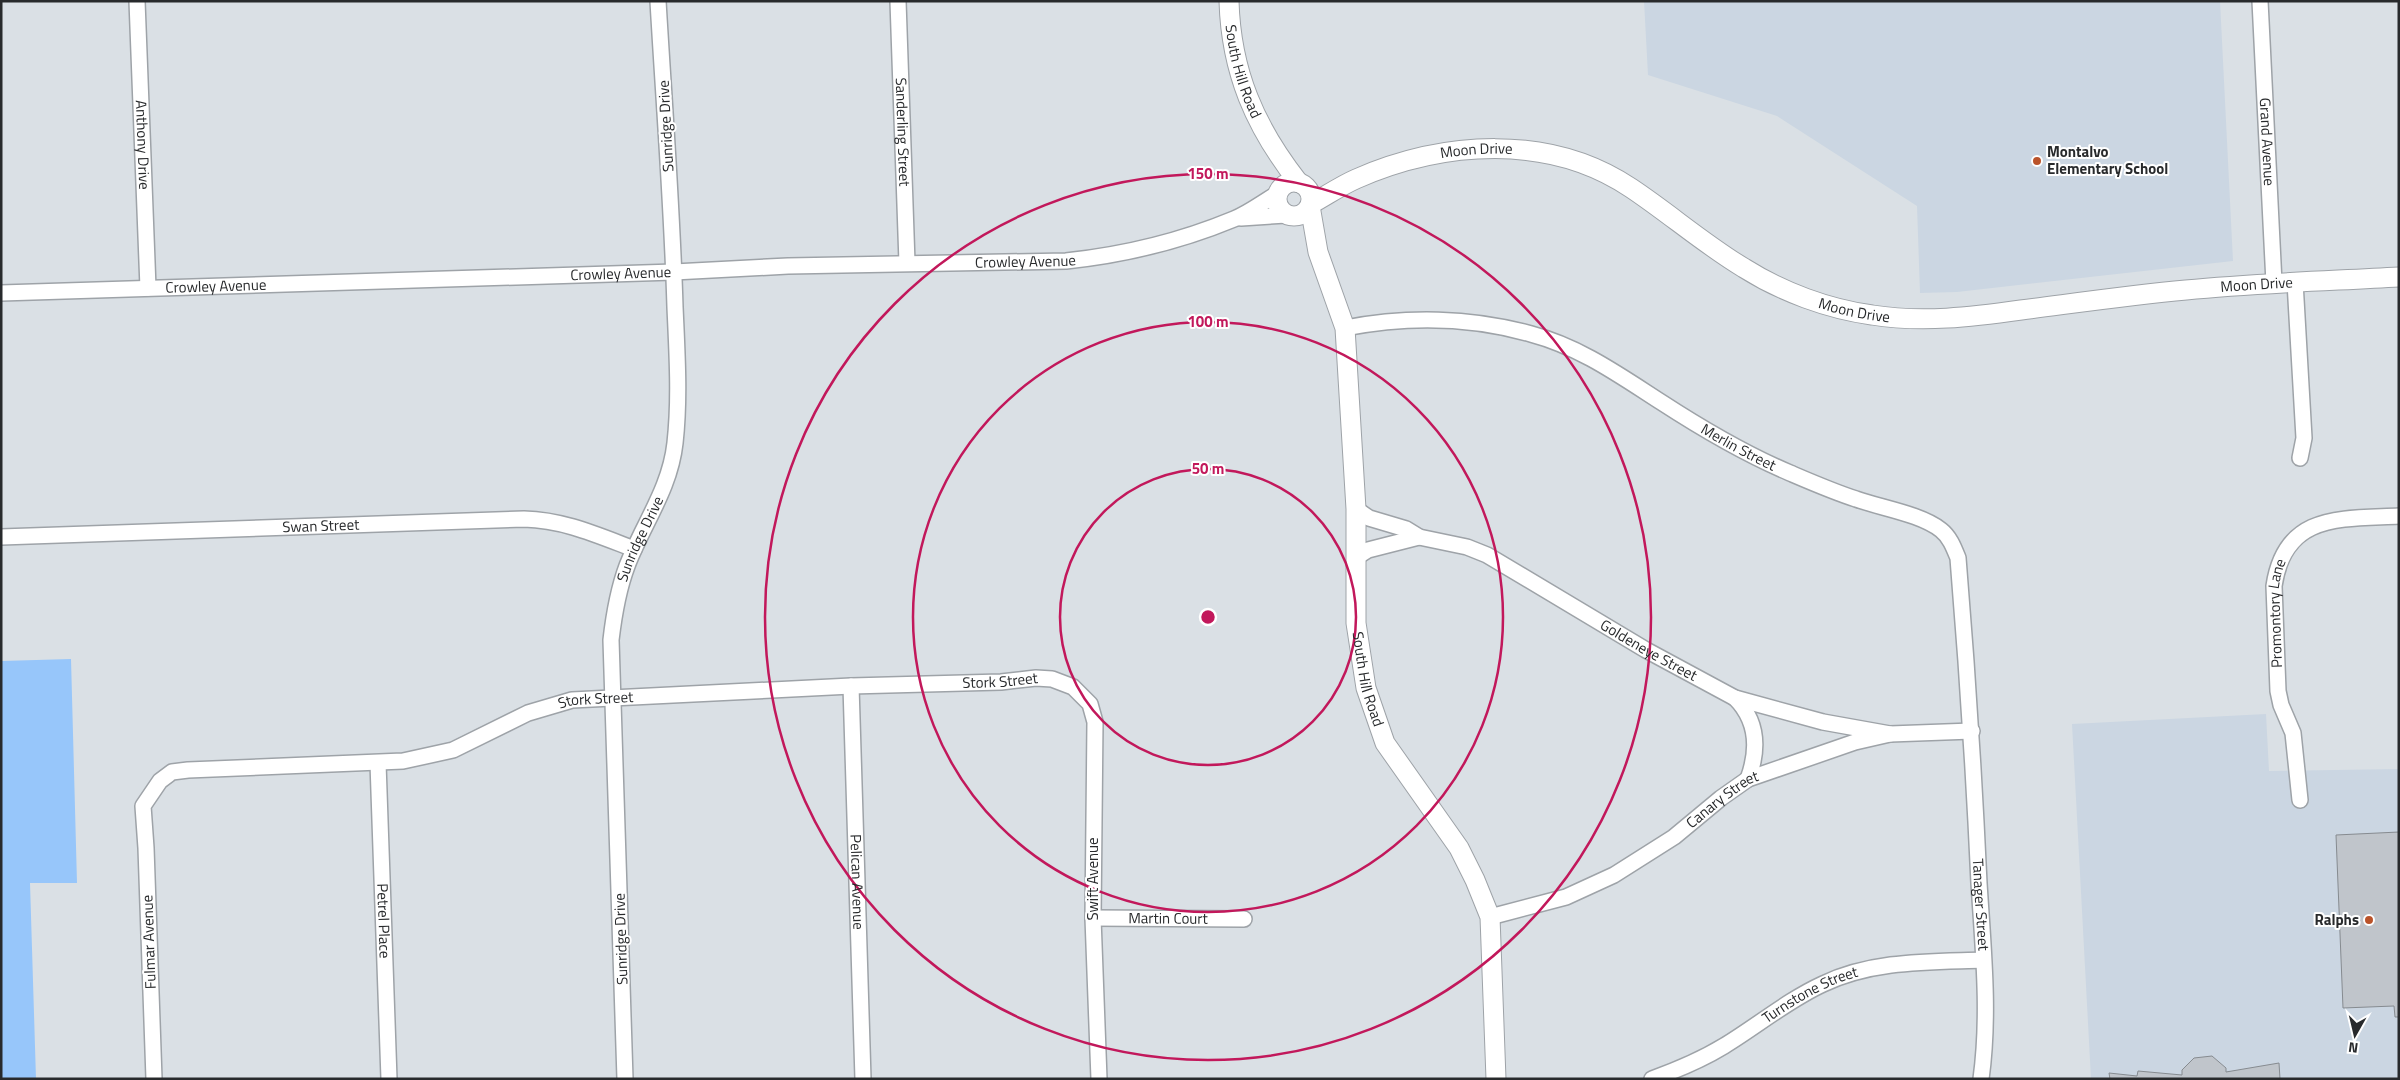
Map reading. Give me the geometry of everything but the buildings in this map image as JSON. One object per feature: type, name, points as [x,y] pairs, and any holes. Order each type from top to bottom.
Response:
[{"type":"street","name":"Anthony Drive","points":[[137,1],[148,288]]},
{"type":"street","name":"Sunridge Drive","points":[[625,1079],[611,640],[618,592],[634,549],[662,495],[675,445],[678,397],[674,272],[658,1]]},
{"type":"street","name":"Sanderling Street","points":[[898,1],[907,263]]},
{"type":"street","name":"South Hill Road","points":[[1229,1],[1232,39],[1238,68],[1267,139],[1278,193]]},
{"type":"street","name":"Grand Avenue","points":[[2260,1],[2274,283]]},
{"type":"street","name":"South Hill Road","points":[[1267,139],[1300,183]]},
{"type":"street","name":"Moon Drive","points":[[1310,205],[1353,180],[1404,161],[1467,149],[1504,148],[1538,152],[1595,169],[1629,186],[1744,269],[1782,289],[1828,306],[1872,316],[1908,318],[1972,317],[2186,290],[2274,283],[2399,277]]},
{"type":"street","name":"Moon Drive","points":[[1300,183],[1353,180]]},
{"type":"street","points":[[1289,182],[1300,183],[1309,190],[1310,205],[1303,214],[1287,215],[1278,206],[1278,193],[1289,182]]},
{"type":"street","name":"Crowley Avenue","points":[[1,293],[674,272],[788,266],[1066,261],[1106,257],[1147,248],[1235,219],[1278,193]]},
{"type":"street","name":"South Hill Road","points":[[1310,205],[1318,252],[1345,328],[1356,509],[1358,640],[1366,688],[1376,722],[1397,762],[1459,848],[1490,917],[1496,1079]]},
{"type":"street","name":"Crowley Avenue","points":[[1235,219],[1287,215]]},
{"type":"street","name":"South Hill Road","points":[[1287,215],[1318,252]]},
{"type":"street","points":[[2295,282],[2304,438],[2300,458]]},
{"type":"street","name":"Merlin Street","points":[[1345,328],[1369,323],[1410,319],[1449,320],[1494,324],[1533,334],[1570,347],[1605,364],[1723,440],[1787,472],[1854,498],[1929,522],[1942,530],[1953,544],[1958,558],[1972,732]]},
{"type":"street","name":"Goldeneye Street","points":[[1356,509],[1369,518],[1406,529],[1419,537],[1467,547],[1487,555],[1653,654],[1735,698],[1823,722],[1890,734]]},
{"type":"street","name":"Promontory Lane","points":[[2300,800],[2292,733],[2281,705],[2278,691],[2274,586],[2276,569],[2282,553],[2293,540],[2307,529],[2318,524],[2337,519],[2399,516]]},
{"type":"street","name":"Swan Street","points":[[1,537],[524,519],[548,520],[569,524],[634,549]]},
{"type":"street","name":"Goldeneye Street","points":[[1357,557],[1368,550],[1419,537]]},
{"type":"street","name":"Stork Street","points":[[143,806],[160,780],[172,772],[403,762],[453,750],[528,713],[549,705],[572,700],[851,686],[1001,682],[1036,678],[1052,679],[1073,687]]},
{"type":"street","name":"Pelican Avenue","points":[[851,686],[863,1079]]},
{"type":"street","name":"Swift Avenue","points":[[1073,687],[1090,704],[1096,730],[1093,772],[1093,918],[1099,1079]]},
{"type":"street","points":[[1735,698],[1751,719],[1753,728],[1755,757],[1748,779]]},
{"type":"street","name":"Canary Street","points":[[1490,917],[1566,897],[1614,875],[1674,837],[1721,798],[1748,779],[1855,742],[1890,734],[1972,732]]},
{"type":"street","name":"Tanager Street","points":[[1972,732],[1984,960],[1985,1051],[1981,1079]]},
{"type":"street","name":"Petrel Place","points":[[378,763],[389,1079]]},
{"type":"street","name":"Fulmar Avenue","points":[[143,806],[154,1079]]},
{"type":"street","name":"Martin Court","points":[[1093,918],[1244,919]]},
{"type":"street","name":"Turnstone Street","points":[[1652,1079],[1683,1068],[1823,984],[1856,971],[1894,964],[1984,960]]},
{"type":"shaded area","name":"Montalvo Elementary School","points":[[1644,1],[2220,1],[2233,261],[1957,292],[1920,293],[1917,206],[1777,116],[1648,75]]},
{"type":"shaded area","points":[[71,659],[77,883],[30,883],[36,1079],[1,1079],[1,661]]},
{"type":"shaded area","points":[[2266,714],[2269,771],[2399,769],[2399,1079],[2091,1079],[2072,724]]},
{"type":"place","name":"Montalvo Elementary School","points":[[2037,161]]},
{"type":"place","name":"Ralphs","points":[[2369,920]]}]
